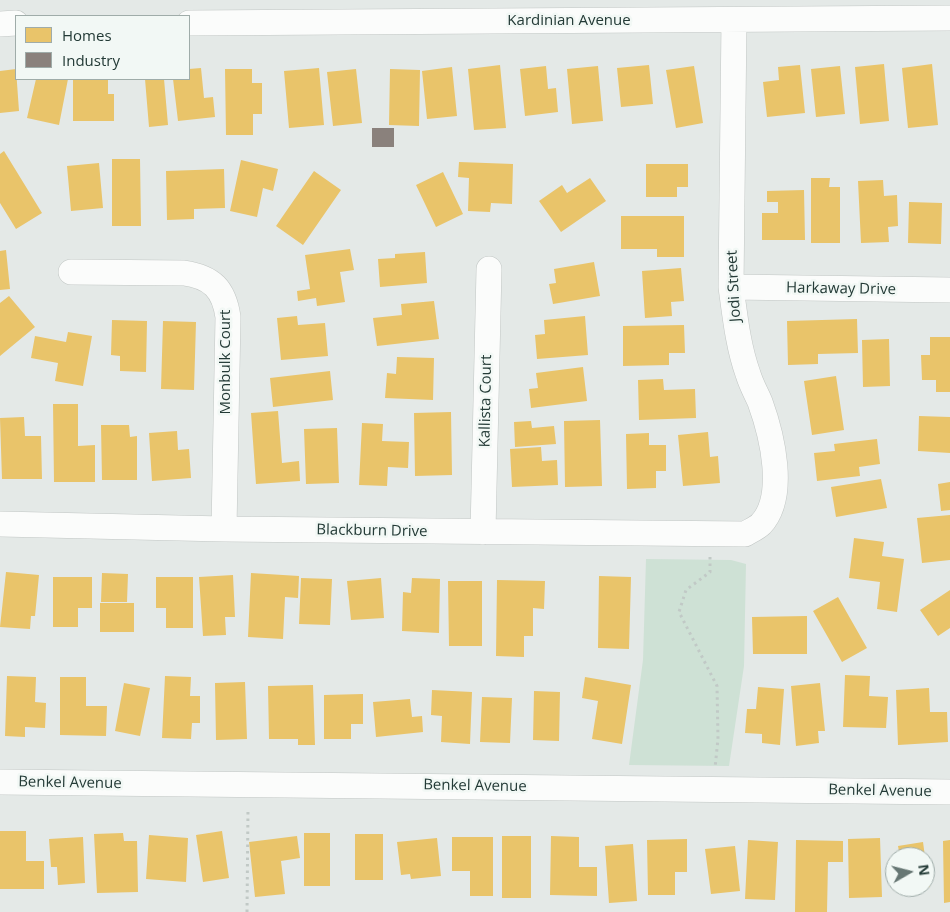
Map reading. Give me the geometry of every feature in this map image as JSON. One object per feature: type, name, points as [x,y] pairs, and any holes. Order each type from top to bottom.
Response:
[{"type":"street","name":"Kardinian Avenue","points":[[190,23],[469,11],[734,20],[950,18]]},
{"type":"street","name":"Jodi Street","points":[[734,20],[731,287],[736,324],[748,374],[760,404],[771,441],[776,472],[773,505],[761,524],[745,534]]},
{"type":"street","points":[[0,24],[15,24]]},
{"type":"street","name":"Kallista Court","points":[[483,532],[489,269]]},
{"type":"street","name":"Monbulk Court","points":[[71,272],[196,274],[214,284],[221,292],[226,304],[228,317],[224,529]]},
{"type":"street","name":"Harkaway Drive","points":[[731,287],[950,290]]},
{"type":"street","name":"Blackburn Drive","points":[[0,524],[224,529],[745,534]]},
{"type":"street","name":"Benkel Avenue","points":[[0,782],[950,792]]},
{"type":"path","points":[[711,534],[710,572],[686,590],[679,612],[717,686],[718,739],[713,789]]},
{"type":"path","points":[[248,784],[248,912]]},
{"type":"green space","points":[[646,559],[731,560],[746,564],[744,666],[729,766],[629,765],[643,660]]},
{"type":"building: Homes","points":[[884,64],[889,121],[860,124],[855,67]]},
{"type":"building: Homes","points":[[932,64],[938,125],[908,128],[902,68]]},
{"type":"building: Homes","points":[[500,65],[506,128],[474,130],[468,69]]},
{"type":"building: Homes","points":[[649,65],[653,104],[621,107],[617,68]]},
{"type":"building: Homes","points":[[800,65],[805,113],[767,117],[763,82],[779,80],[778,67]]},
{"type":"building: Homes","points":[[546,66],[548,89],[556,88],[558,112],[525,116],[520,69]]},
{"type":"building: Homes","points":[[598,66],[603,121],[572,124],[567,69]]},
{"type":"building: Homes","points":[[694,66],[703,123],[676,128],[666,70]]},
{"type":"building: Homes","points":[[840,66],[845,114],[816,117],[811,69]]},
{"type":"building: Homes","points":[[452,67],[457,116],[427,119],[422,71]]},
{"type":"building: Homes","points":[[201,68],[204,98],[213,97],[215,117],[178,121],[173,80],[190,80],[190,69]]},
{"type":"building: Homes","points":[[319,68],[324,125],[289,128],[284,71]]},
{"type":"building: Homes","points":[[15,69],[19,111],[0,113],[0,71]]},
{"type":"building: Homes","points":[[225,69],[252,69],[252,83],[262,83],[262,114],[253,114],[253,135],[226,135]]},
{"type":"building: Homes","points":[[356,69],[362,123],[333,126],[327,72]]},
{"type":"building: Homes","points":[[390,69],[420,70],[419,126],[389,125]]},
{"type":"building: Homes","points":[[36,80],[68,80],[59,125],[27,118]]},
{"type":"building: Homes","points":[[73,80],[108,80],[108,94],[114,94],[114,121],[73,121]]},
{"type":"building: Homes","points":[[145,80],[164,80],[168,125],[149,127]]},
{"type":"building: Homes","points":[[4,151],[42,213],[16,229],[0,203],[0,154]]},
{"type":"building: Homes","points":[[112,159],[140,159],[141,226],[112,226]]},
{"type":"building: Homes","points":[[241,160],[278,169],[273,191],[263,188],[257,217],[230,211]]},
{"type":"building: Homes","points":[[459,162],[513,164],[512,204],[491,203],[490,212],[468,211],[469,178],[458,177]]},
{"type":"building: Homes","points":[[99,163],[103,208],[71,211],[67,166]]},
{"type":"building: Homes","points":[[646,164],[688,164],[688,187],[677,187],[677,197],[646,197]]},
{"type":"building: Homes","points":[[224,169],[225,208],[194,209],[194,219],[167,220],[166,171]]},
{"type":"building: Homes","points":[[314,171],[341,190],[303,245],[276,226]]},
{"type":"building: Homes","points":[[443,172],[463,214],[436,227],[416,185]]},
{"type":"building: Homes","points":[[590,178],[606,201],[561,232],[539,201],[562,185],[567,193]]},
{"type":"building: Homes","points":[[811,178],[830,178],[829,187],[840,187],[840,243],[811,243]]},
{"type":"building: Homes","points":[[883,180],[884,196],[897,195],[898,226],[888,227],[889,242],[861,243],[858,181]]},
{"type":"building: Homes","points":[[804,190],[805,240],[762,240],[762,213],[778,213],[778,202],[767,202],[767,191]]},
{"type":"building: Homes","points":[[909,202],[942,203],[941,244],[908,243]]},
{"type":"building: Homes","points":[[621,216],[684,216],[684,257],[657,257],[657,249],[621,249]]},
{"type":"building: Homes","points":[[350,249],[354,270],[340,272],[345,302],[317,306],[316,298],[298,301],[297,291],[310,289],[305,255]]},
{"type":"building: Homes","points":[[6,250],[10,289],[0,290],[0,251]]},
{"type":"building: Homes","points":[[425,252],[427,283],[380,287],[378,259],[395,258],[395,254]]},
{"type":"building: Homes","points":[[594,262],[600,296],[553,304],[549,284],[556,283],[554,269]]},
{"type":"building: Homes","points":[[681,268],[684,301],[671,302],[672,316],[645,318],[642,271]]},
{"type":"building: Homes","points":[[9,296],[35,327],[0,356],[0,303]]},
{"type":"building: Homes","points":[[434,301],[439,339],[377,346],[373,318],[402,315],[401,304]]},
{"type":"building: Homes","points":[[297,316],[298,325],[325,323],[328,356],[281,360],[277,318]]},
{"type":"building: Homes","points":[[585,316],[588,355],[537,359],[535,335],[545,334],[544,320]]},
{"type":"building: Homes","points":[[857,319],[858,353],[818,354],[818,364],[788,365],[787,321]]},
{"type":"building: Homes","points":[[112,320],[147,321],[146,372],[120,371],[120,356],[111,355]]},
{"type":"building: Homes","points":[[163,321],[196,322],[194,390],[161,389]]},
{"type":"building: Homes","points":[[684,325],[685,353],[669,353],[669,365],[623,366],[623,326]]},
{"type":"building: Homes","points":[[68,332],[92,336],[83,386],[55,381],[58,363],[31,358],[35,336],[66,342]]},
{"type":"building: Homes","points":[[930,337],[950,337],[950,392],[936,392],[936,380],[922,380],[921,355],[930,355]]},
{"type":"building: Homes","points":[[889,339],[890,386],[863,387],[862,340]]},
{"type":"building: Homes","points":[[397,357],[434,358],[433,400],[385,398],[387,373],[396,374]]},
{"type":"building: Homes","points":[[583,367],[587,401],[531,408],[529,389],[538,388],[536,373]]},
{"type":"building: Homes","points":[[330,371],[333,400],[273,407],[270,378]]},
{"type":"building: Homes","points":[[836,376],[844,430],[812,435],[804,381]]},
{"type":"building: Homes","points":[[663,379],[664,390],[695,389],[696,418],[639,420],[638,380]]},
{"type":"building: Homes","points":[[53,404],[78,404],[78,446],[95,445],[95,482],[54,482]]},
{"type":"building: Homes","points":[[278,411],[282,463],[299,461],[300,481],[256,484],[251,413]]},
{"type":"building: Homes","points":[[451,412],[452,475],[415,476],[414,413]]},
{"type":"building: Homes","points":[[919,416],[950,417],[950,453],[918,451]]},
{"type":"building: Homes","points":[[24,417],[25,436],[41,436],[42,479],[2,479],[0,418]]},
{"type":"building: Homes","points":[[600,420],[602,486],[565,487],[564,421]]},
{"type":"building: Homes","points":[[531,421],[532,428],[554,426],[556,444],[515,447],[514,422]]},
{"type":"building: Homes","points":[[362,423],[383,424],[382,441],[409,442],[408,468],[388,467],[387,486],[359,485]]},
{"type":"building: Homes","points":[[101,425],[129,425],[130,437],[137,436],[137,480],[102,480]]},
{"type":"building: Homes","points":[[337,428],[339,483],[306,484],[304,429]]},
{"type":"building: Homes","points":[[177,431],[178,450],[189,449],[191,478],[152,481],[149,433]]},
{"type":"building: Homes","points":[[708,432],[710,457],[718,456],[720,483],[683,486],[678,435]]},
{"type":"building: Homes","points":[[649,433],[649,445],[666,445],[666,471],[656,471],[656,488],[627,489],[626,434]]},
{"type":"building: Homes","points":[[877,439],[880,464],[859,467],[860,476],[817,481],[814,453],[835,451],[834,444]]},
{"type":"building: Homes","points":[[541,447],[542,461],[557,460],[558,485],[512,487],[510,449]]},
{"type":"building: Homes","points":[[881,479],[887,508],[836,517],[831,487]]},
{"type":"building: Homes","points":[[950,482],[950,510],[941,511],[938,484]]},
{"type":"building: Homes","points":[[950,515],[950,560],[922,563],[917,518]]},
{"type":"building: Homes","points":[[854,538],[884,542],[882,556],[904,559],[897,612],[877,609],[880,582],[849,578]]},
{"type":"building: Homes","points":[[6,572],[39,575],[35,616],[31,616],[30,629],[0,627]]},
{"type":"building: Homes","points":[[102,573],[128,574],[127,602],[101,602]]},
{"type":"building: Homes","points":[[251,573],[299,576],[298,598],[285,597],[283,639],[248,637]]},
{"type":"building: Homes","points":[[233,575],[235,617],[225,617],[226,635],[203,636],[199,577]]},
{"type":"building: Homes","points":[[599,576],[631,577],[629,649],[598,648]]},
{"type":"building: Homes","points":[[53,577],[92,577],[92,608],[78,608],[78,627],[53,627]]},
{"type":"building: Homes","points":[[156,577],[193,577],[193,628],[166,628],[166,608],[156,608]]},
{"type":"building: Homes","points":[[301,578],[332,579],[330,625],[299,624]]},
{"type":"building: Homes","points":[[381,578],[384,618],[351,620],[347,581]]},
{"type":"building: Homes","points":[[412,578],[440,579],[439,633],[402,631],[403,592],[411,593]]},
{"type":"building: Homes","points":[[497,580],[545,581],[544,609],[533,608],[533,636],[524,636],[524,657],[496,656]]},
{"type":"building: Homes","points":[[448,581],[482,581],[482,646],[449,646]]},
{"type":"building: Homes","points":[[950,590],[950,628],[938,636],[920,610]]},
{"type":"building: Homes","points":[[838,597],[867,648],[842,662],[813,611]]},
{"type":"building: Homes","points":[[100,603],[134,603],[134,632],[100,632]]},
{"type":"building: Homes","points":[[807,616],[807,654],[753,654],[752,617]]},
{"type":"building: Homes","points":[[845,675],[870,676],[869,696],[888,697],[886,728],[843,727]]},
{"type":"building: Homes","points":[[7,676],[36,677],[35,702],[46,703],[45,728],[25,727],[25,737],[5,736]]},
{"type":"building: Homes","points":[[165,676],[191,677],[190,696],[200,696],[200,723],[192,723],[191,739],[162,738]]},
{"type":"building: Homes","points":[[60,677],[86,677],[86,706],[107,706],[106,736],[60,735]]},
{"type":"building: Homes","points":[[585,677],[631,685],[622,744],[592,739],[598,701],[582,698]]},
{"type":"building: Homes","points":[[245,682],[247,739],[216,740],[215,683]]},
{"type":"building: Homes","points":[[124,683],[150,688],[140,736],[115,731]]},
{"type":"building: Homes","points":[[820,683],[825,731],[818,731],[819,743],[796,746],[791,686]]},
{"type":"building: Homes","points":[[313,685],[315,745],[298,745],[298,739],[269,739],[268,686]]},
{"type":"building: Homes","points":[[758,687],[784,689],[780,745],[762,743],[762,734],[745,733],[747,709],[756,709]]},
{"type":"building: Homes","points":[[929,688],[930,712],[947,712],[948,742],[898,745],[896,690]]},
{"type":"building: Homes","points":[[432,690],[472,692],[470,744],[441,742],[442,716],[431,715]]},
{"type":"building: Homes","points":[[534,691],[560,692],[559,741],[533,740]]},
{"type":"building: Homes","points":[[363,694],[363,724],[351,724],[351,739],[324,739],[324,695]]},
{"type":"building: Homes","points":[[482,697],[512,698],[510,743],[480,742]]},
{"type":"building: Homes","points":[[410,699],[412,717],[422,716],[423,732],[376,737],[373,702]]},
{"type":"building: Homes","points":[[0,831],[26,831],[26,861],[44,861],[44,889],[0,889]]},
{"type":"building: Homes","points":[[222,831],[229,878],[203,882],[196,835]]},
{"type":"building: Homes","points":[[123,833],[124,841],[137,841],[138,892],[97,893],[94,834]]},
{"type":"building: Homes","points":[[304,833],[330,833],[330,886],[304,886]]},
{"type":"building: Homes","points":[[355,834],[383,834],[383,880],[355,880]]},
{"type":"building: Homes","points":[[149,835],[188,838],[186,882],[146,879]]},
{"type":"building: Homes","points":[[297,836],[300,858],[281,861],[285,894],[255,897],[249,842]]},
{"type":"building: Homes","points":[[502,836],[531,836],[531,898],[502,898]]},
{"type":"building: Homes","points":[[551,836],[579,837],[579,867],[597,867],[597,896],[550,895]]},
{"type":"building: Homes","points":[[83,837],[85,883],[58,885],[57,867],[51,867],[49,839]]},
{"type":"building: Homes","points":[[452,837],[493,837],[493,896],[470,896],[470,871],[452,871]]},
{"type":"building: Homes","points":[[437,838],[441,876],[411,879],[410,874],[401,875],[397,842]]},
{"type":"building: Homes","points":[[880,838],[882,897],[849,898],[848,839]]},
{"type":"building: Homes","points":[[687,839],[687,872],[675,872],[675,895],[648,895],[647,840]]},
{"type":"building: Homes","points":[[748,840],[778,842],[775,900],[745,899]]},
{"type":"building: Homes","points":[[796,840],[843,841],[843,862],[828,862],[827,912],[795,912]]},
{"type":"building: Homes","points":[[950,840],[950,902],[944,903],[943,841]]},
{"type":"building: Homes","points":[[923,842],[924,847],[898,847]]},
{"type":"building: Homes","points":[[633,844],[637,901],[609,903],[605,846]]},
{"type":"building: Homes","points":[[735,846],[740,891],[711,894],[705,849]]},
{"type":"building: Industry","points":[[372,128],[394,128],[394,147],[372,147]]}]
